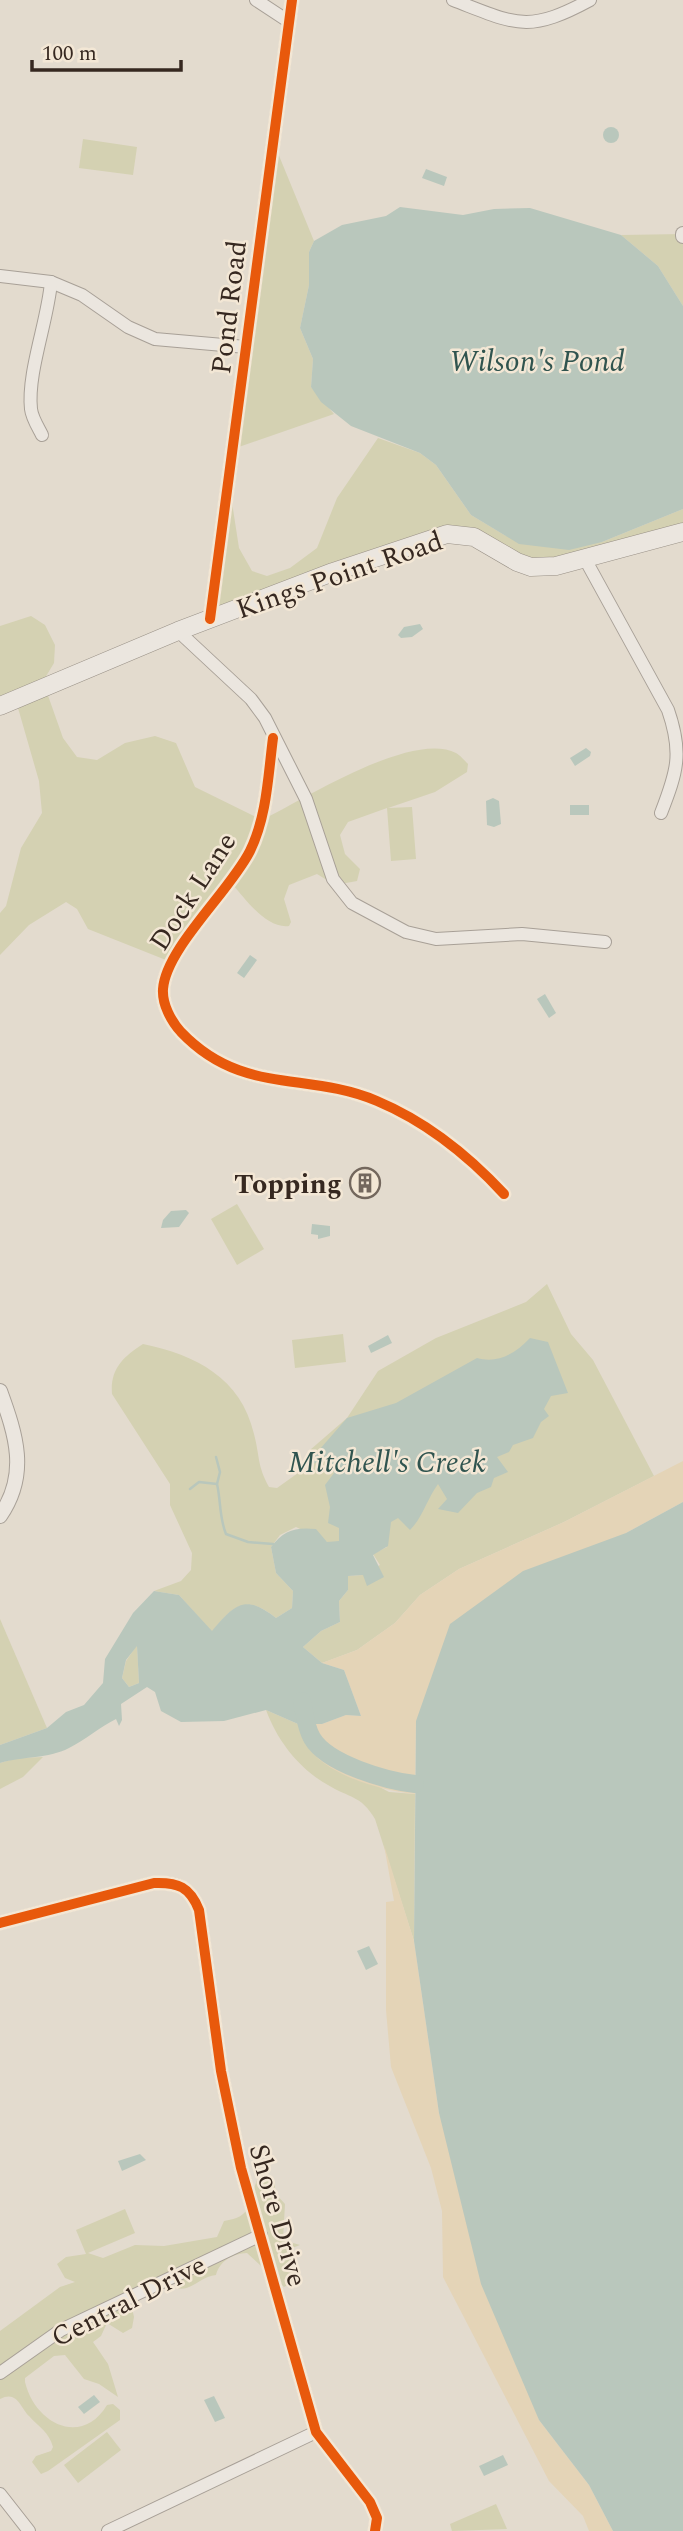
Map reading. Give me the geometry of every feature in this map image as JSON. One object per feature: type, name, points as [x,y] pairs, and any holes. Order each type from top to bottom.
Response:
[{"type":"main road","name":"Kings Point Road","points":[[0,706],[178,631],[333,572],[447,534],[474,537],[531,567],[556,566],[683,531]]},
{"type":"street","points":[[256,0],[288,21]]},
{"type":"street","name":"Pond Road","points":[[210,619],[292,0]]},
{"type":"street","points":[[453,0],[503,19],[537,23],[590,0]]},
{"type":"street","points":[[0,276],[51,282],[82,295],[128,327],[155,339],[246,347]]},
{"type":"street","points":[[42,435],[31,407],[39,341],[50,306],[51,282]]},
{"type":"street","points":[[585,559],[667,710],[676,732],[678,762],[661,813]]},
{"type":"street","points":[[178,631],[251,699],[265,718],[272,738],[306,799],[333,879],[352,903],[377,919],[406,932],[436,939],[522,934],[605,942]]},
{"type":"street","name":"Dock Lane","points":[[272,738],[265,804],[257,835],[240,869],[171,962],[163,990],[169,1014],[191,1042],[228,1066],[278,1082],[351,1092],[407,1116],[457,1147],[503,1194]]},
{"type":"street","points":[[0,1391],[18,1446],[19,1464],[14,1490],[0,1516]]},
{"type":"street","name":"Shore Drive","points":[[0,1923],[154,1883],[180,1885],[190,1892],[200,1910],[232,2130],[316,2432],[370,2502],[376,2518],[376,2531]]},
{"type":"street","name":"Central Drive","points":[[0,2373],[61,2330],[261,2235]]},
{"type":"street","points":[[108,2531],[316,2432]]},
{"type":"street","points":[[0,2494],[29,2531]]},
{"type":"shaded area","points":[[83,139],[137,147],[133,175],[79,168]]},
{"type":"shaded area","points":[[273,141],[314,241],[309,252],[309,285],[300,328],[313,359],[311,387],[334,414],[233,449]]},
{"type":"shaded area","points":[[683,234],[683,306],[658,266],[621,235]]},
{"type":"shaded area","points":[[378,438],[420,453],[436,465],[471,515],[506,536],[602,542],[683,509],[683,532],[556,566],[457,533],[210,619],[229,483],[239,548],[252,571],[267,576],[290,568],[317,548],[337,498]]},
{"type":"shaded area","points":[[31,616],[45,625],[55,645],[54,663],[42,683],[0,701],[0,626]]},
{"type":"shaded area","points":[[45,687],[63,738],[77,757],[97,760],[125,743],[155,736],[176,743],[195,787],[262,820],[358,770],[413,751],[437,748],[456,753],[468,764],[467,772],[435,792],[388,808],[412,807],[416,859],[391,861],[387,808],[348,822],[340,835],[345,854],[360,869],[357,881],[335,885],[317,874],[289,885],[284,899],[291,922],[289,926],[281,926],[265,918],[233,885],[176,964],[88,929],[77,909],[66,902],[29,925],[0,955],[0,913],[6,906],[21,848],[42,813],[39,781],[16,701]]},
{"type":"shaded area","points":[[237,1204],[264,1249],[237,1265],[211,1219]]},
{"type":"shaded area","points":[[547,1284],[571,1334],[593,1360],[654,1476],[564,1522],[459,1569],[420,1595],[395,1623],[357,1650],[322,1663],[303,1647],[321,1631],[340,1622],[339,1601],[348,1590],[348,1576],[363,1575],[380,1565],[373,1554],[387,1547],[327,1542],[296,1527],[280,1535],[271,1547],[276,1573],[293,1591],[292,1608],[276,1618],[256,1606],[241,1606],[227,1615],[212,1632],[179,1595],[154,1591],[181,1581],[191,1570],[192,1553],[170,1505],[170,1484],[112,1394],[113,1377],[119,1364],[129,1354],[143,1344],[181,1355],[214,1372],[239,1398],[248,1415],[265,1479],[269,1487],[277,1488],[298,1473],[310,1450],[347,1418],[378,1371],[436,1338],[526,1302]]},
{"type":"shaded area","points":[[343,1334],[346,1362],[295,1368],[292,1340]]},
{"type":"shaded area","points":[[0,1619],[47,1728],[0,1745]]},
{"type":"shaded area","points":[[137,1645],[139,1683],[129,1687],[122,1678],[126,1661]]},
{"type":"shaded area","points":[[266,1710],[298,1724],[310,1750],[389,1792],[415,1794],[414,1941],[375,1819],[370,1811],[360,1801],[308,1771],[283,1743]]},
{"type":"shaded area","points":[[43,1757],[23,1777],[0,1789],[0,1763],[17,1758]]},
{"type":"shaded area","points":[[265,2175],[275,2183],[275,2193],[285,2204],[283,2240],[300,2245],[287,2250],[298,2267],[299,2279],[284,2287],[247,2253],[228,2259],[216,2275],[187,2288],[177,2288],[176,2282],[181,2280],[129,2295],[134,2317],[132,2328],[123,2333],[107,2323],[101,2336],[93,2342],[108,2364],[118,2397],[99,2384],[84,2379],[65,2355],[54,2356],[25,2378],[30,2397],[49,2419],[60,2425],[85,2425],[97,2418],[107,2405],[113,2404],[120,2410],[120,2420],[41,2474],[32,2462],[36,2456],[51,2451],[53,2447],[46,2434],[18,2401],[10,2397],[0,2399],[0,2331],[60,2287],[75,2282],[65,2278],[57,2264],[66,2257],[86,2254],[76,2230],[125,2209],[135,2233],[88,2253],[103,2258],[135,2245],[164,2246],[217,2237],[224,2221],[246,2212],[257,2180]]},
{"type":"shaded area","points":[[107,2432],[121,2450],[78,2483],[64,2465]]},
{"type":"shaded area","points":[[496,2504],[507,2529],[452,2531],[450,2524]]},
{"type":"sand","points":[[683,1461],[683,1502],[626,1533],[416,1721],[415,1794],[388,1790],[358,1781],[330,1767],[310,1750],[298,1724],[322,1724],[346,1715],[361,1716],[344,1670],[322,1663],[357,1650],[395,1623],[420,1595],[459,1569],[564,1522]]},
{"type":"sand","points":[[384,1845],[414,1941],[439,2113],[539,2420],[589,2485],[613,2531],[589,2531],[583,2516],[549,2481],[443,2277],[442,2211],[431,2168],[391,2067],[386,2010],[386,1902],[394,1901]]},
{"type":"water","points":[[608,127],[614,127],[619,135],[617,141],[608,143],[603,138],[603,132]]},
{"type":"water","points":[[426,169],[447,177],[444,186],[422,178]]},
{"type":"water","name":"Wilson's Pond","points":[[400,207],[463,215],[494,209],[530,208],[621,235],[658,266],[683,306],[683,509],[602,542],[569,550],[519,544],[471,515],[436,465],[420,453],[351,426],[321,402],[311,387],[313,359],[300,328],[309,285],[309,252],[314,241],[342,225],[386,216]]},
{"type":"water","points":[[420,624],[423,629],[412,637],[401,638],[398,635],[404,627]]},
{"type":"water","points":[[586,748],[591,752],[590,756],[575,766],[570,758]]},
{"type":"water","points":[[493,798],[499,801],[501,824],[494,827],[487,825],[486,801]]},
{"type":"water","points":[[570,805],[589,805],[589,815],[570,815]]},
{"type":"water","points":[[250,955],[257,960],[244,978],[237,973]]},
{"type":"water","points":[[545,994],[556,1013],[549,1018],[537,999]]},
{"type":"water","points":[[186,1210],[189,1213],[179,1227],[161,1228],[163,1220],[171,1211]]},
{"type":"water","points":[[312,1224],[330,1226],[330,1236],[318,1239],[318,1235],[311,1234]]},
{"type":"water","points":[[388,1335],[392,1343],[371,1353],[368,1346]]},
{"type":"water","name":"Mitchell's Creek","points":[[530,1338],[548,1342],[568,1393],[551,1396],[544,1409],[549,1416],[541,1422],[533,1438],[513,1445],[509,1452],[497,1457],[508,1472],[494,1478],[491,1487],[477,1493],[458,1513],[438,1509],[447,1499],[438,1484],[410,1530],[398,1518],[391,1522],[388,1546],[373,1555],[384,1577],[367,1586],[363,1575],[348,1576],[348,1590],[339,1601],[340,1622],[321,1631],[303,1647],[322,1663],[344,1670],[361,1716],[346,1715],[322,1724],[298,1724],[266,1710],[224,1721],[181,1722],[161,1711],[155,1692],[147,1687],[121,1704],[122,1720],[119,1726],[116,1719],[61,1752],[0,1763],[0,1745],[47,1728],[66,1712],[84,1705],[103,1683],[105,1659],[133,1613],[154,1591],[179,1595],[212,1631],[227,1614],[241,1605],[256,1606],[276,1618],[292,1608],[293,1591],[276,1573],[271,1547],[285,1533],[302,1529],[316,1529],[327,1542],[339,1541],[339,1528],[328,1523],[330,1507],[325,1485],[334,1473],[324,1459],[313,1464],[313,1457],[347,1418],[396,1403],[477,1358],[499,1358],[513,1353]],"holes":[[[137,1646],[139,1683],[129,1687],[122,1678],[126,1660]]]},
{"type":"water","points":[[683,1502],[683,2531],[613,2531],[589,2485],[539,2420],[481,2284],[439,2113],[414,1941],[416,1721],[450,1624],[523,1571],[626,1533]]},
{"type":"water","points":[[369,1946],[378,1964],[366,1970],[357,1951]]},
{"type":"water","points":[[140,2154],[146,2160],[122,2171],[118,2161]]},
{"type":"water","points":[[94,2395],[100,2402],[84,2414],[78,2407]]},
{"type":"water","points":[[214,2396],[225,2418],[215,2422],[204,2400]]},
{"type":"water","points":[[503,2455],[508,2465],[484,2476],[479,2466]]},
{"type":"waterway","points":[[216,1457],[220,1472],[217,1484]]},
{"type":"waterway","points":[[190,1489],[199,1482],[217,1484],[226,1534],[248,1542],[273,1544]]},
{"type":"waterway","name":"Mitchell's Creek","points":[[302,1701],[312,1738],[330,1756],[374,1775],[415,1784]]},
{"type":"cycle path","points":[[210,619],[292,0]]},
{"type":"cycle path","points":[[273,738],[268,781],[256,838],[241,867],[187,938],[167,973],[163,995],[171,1018],[181,1032],[204,1052],[227,1066],[251,1074],[351,1092],[395,1109],[445,1140],[504,1194]]},
{"type":"cycle path","points":[[0,1923],[154,1883],[182,1887],[192,1896],[199,1910],[221,2071],[241,2168],[316,2432],[370,2502],[377,2518],[375,2531]]},
{"type":"place","name":"Topping","points":[[365,1183]]}]
